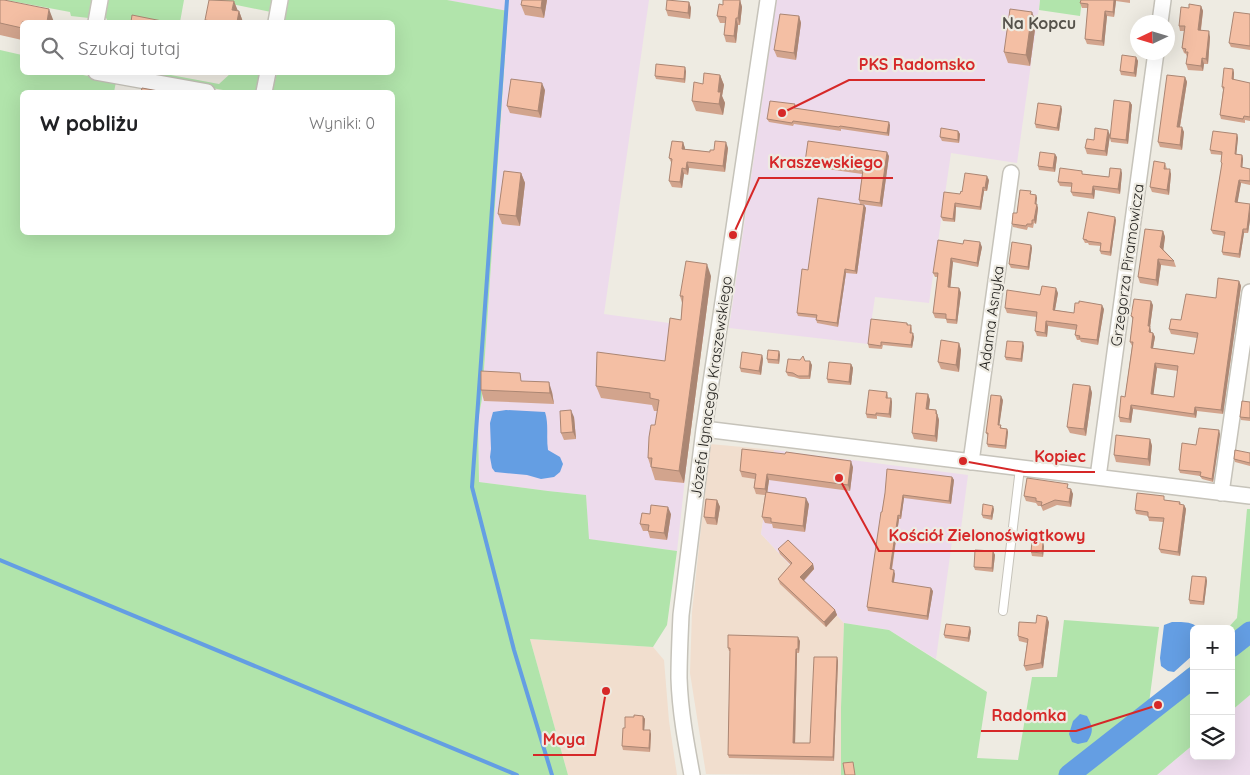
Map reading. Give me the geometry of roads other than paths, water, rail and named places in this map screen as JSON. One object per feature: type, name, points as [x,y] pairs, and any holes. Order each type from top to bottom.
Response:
[{"type":"street","points":[[96,20],[100,0]]},
{"type":"street","points":[[276,20],[280,0]]},
{"type":"street","name":"Józefa Ignacego Kraszewskiego","points":[[692,775],[685,740],[679,679],[679,646],[684,588],[704,429],[768,0]]},
{"type":"street","points":[[1161,15],[1163,0]]},
{"type":"street","name":"Grzegorza Piramowicza","points":[[1098,477],[1155,60]]},
{"type":"street","points":[[113,75],[196,90]]},
{"type":"street","points":[[264,90],[267,75]]},
{"type":"street","name":"Adama Asnyka","points":[[971,462],[1011,173]]},
{"type":"street","points":[[1221,493],[1250,292]]},
{"type":"street","points":[[704,429],[1250,496]]},
{"type":"lane","points":[[1003,610],[1020,468]]},
{"type":"water","points":[[506,410],[545,412],[548,450],[560,457],[563,464],[560,472],[554,477],[541,479],[527,475],[495,472],[492,468],[490,457],[490,423],[493,412]]},
{"type":"water","points":[[1172,622],[1182,622],[1195,625],[1190,625],[1190,658],[1174,672],[1168,671],[1161,666],[1160,658],[1164,625]]},
{"type":"water","points":[[1080,714],[1087,716],[1092,729],[1087,742],[1078,744],[1072,742],[1069,734],[1073,721]]},
{"type":"waterway","points":[[507,0],[472,487],[514,650],[552,775]]},
{"type":"waterway","points":[[0,560],[517,775]]},
{"type":"waterway","points":[[1235,644],[1250,632]]},
{"type":"waterway","points":[[1069,775],[1190,680]]},
{"type":"place","name":"PKS Radomsko","points":[[782,113]]},
{"type":"place","name":"Kraszewskiego","points":[[733,235]]},
{"type":"place","name":"Kopiec","points":[[963,461]]},
{"type":"place","name":"Kościół Zielonoświątkowy","points":[[839,478]]},
{"type":"place","name":"Moya","points":[[606,691]]},
{"type":"place","name":"Radomka","points":[[1158,705]]},
{"type":"district","name":"Na Kopcu","points":[[1039,23]]}]
